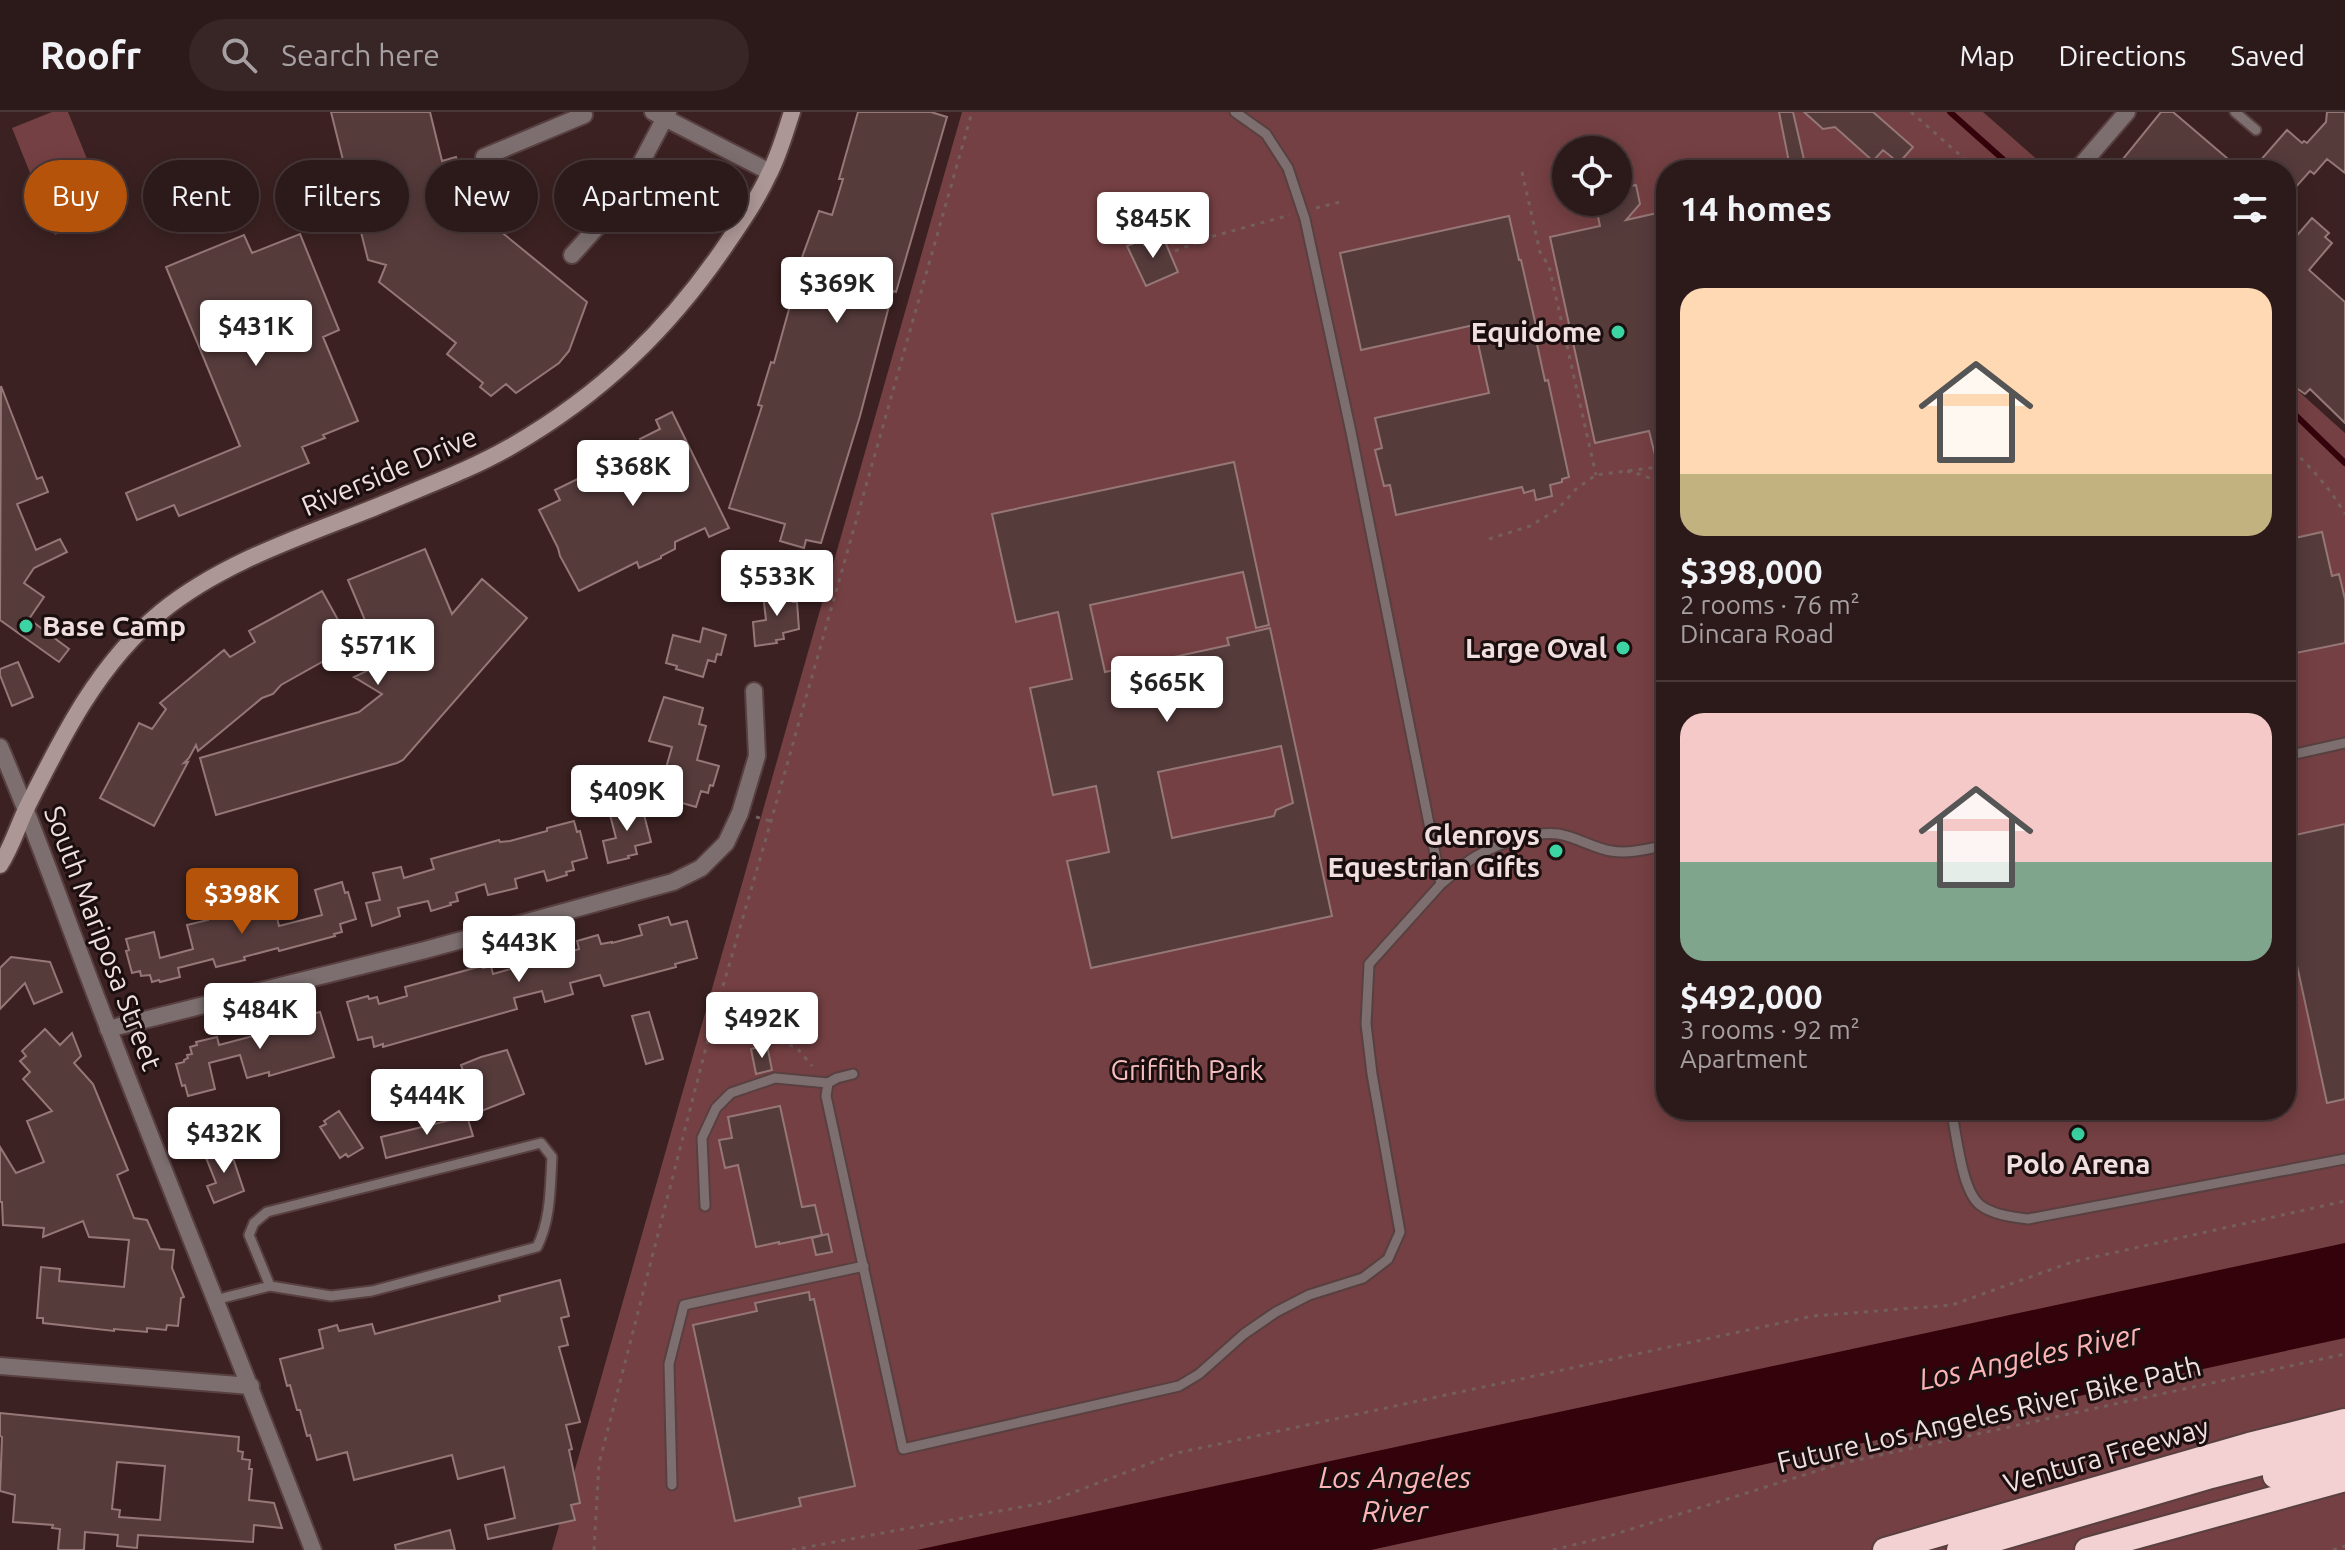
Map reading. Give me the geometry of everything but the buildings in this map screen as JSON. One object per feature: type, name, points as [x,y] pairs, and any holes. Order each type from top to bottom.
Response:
[{"type":"highway","name":"Ventura Freeway","points":[[1885,1550],[2236,1449],[2345,1421]]},
{"type":"highway","points":[[1959,1550],[2211,1476],[2345,1442]]},
{"type":"highway","points":[[2007,1550],[2228,1488],[2345,1459]]},
{"type":"highway","points":[[2087,1550],[2345,1479]]},
{"type":"main road","name":"Riverside Drive","points":[[0,865],[70,722],[91,689],[141,629],[200,584],[238,563],[508,448],[590,394],[628,363],[678,311],[711,268],[753,205],[770,172],[792,112]]},
{"type":"street","points":[[2085,160],[2127,112]]},
{"type":"street","points":[[484,157],[586,113]]},
{"type":"street","points":[[572,255],[622,199],[662,114],[770,172]]},
{"type":"street","points":[[108,1029],[425,950],[673,882],[701,868],[726,843],[740,813],[757,756],[754,691]]},
{"type":"street","name":"South Mariposa Street","points":[[0,747],[313,1550]]},
{"type":"street","points":[[0,1366],[251,1386]]},
{"type":"lane","points":[[1235,112],[1266,134],[1288,168],[1303,211],[1441,884]]},
{"type":"lane","points":[[2235,112],[2256,130]]},
{"type":"lane","points":[[2296,754],[2345,743]]},
{"type":"lane","points":[[828,1083],[826,1096],[903,1449],[1179,1386],[1199,1374],[1244,1334],[1276,1312],[1309,1295],[1363,1278],[1388,1259],[1400,1232],[1366,1024],[1369,964],[1441,884],[1473,858],[1496,847],[1526,837],[1554,834],[1578,838],[1610,851],[1656,847]]},
{"type":"lane","points":[[705,1206],[702,1138],[716,1108],[731,1093],[775,1078],[828,1083],[853,1074]]},
{"type":"lane","points":[[1953,1120],[1968,1190],[1981,1205],[2003,1215],[2028,1219],[2345,1159]]},
{"type":"lane","points":[[215,1300],[270,1286],[331,1296],[372,1291],[537,1247],[549,1207],[552,1157],[541,1143],[267,1212],[254,1223],[249,1235],[270,1286]]},
{"type":"lane","points":[[672,1485],[669,1364],[684,1305],[864,1266]]},
{"type":"path","points":[[594,1550],[599,1464],[712,1024],[972,112]]},
{"type":"path","points":[[1911,112],[1966,160]]},
{"type":"path","points":[[1522,172],[1540,252],[1549,266],[1596,475]]},
{"type":"path","points":[[1175,251],[1214,236],[1340,202]]},
{"type":"path","points":[[2296,453],[2335,496],[2345,514]]},
{"type":"path","points":[[1489,539],[1530,526],[1557,510],[1576,489],[1596,475],[1656,467]]},
{"type":"path","points":[[1623,470],[1656,481]]},
{"type":"path","points":[[712,1024],[796,1047],[828,1083]]},
{"type":"path","points":[[792,1550],[1048,1502],[1177,1453],[1797,1319],[1952,1305],[2072,1262],[2345,1201]]},
{"type":"path","name":"Future Los Angeles River Bike Path","points":[[1553,1550],[1606,1537],[1839,1464],[2345,1354]]},
{"type":"path","points":[[2333,1550],[2345,1546]]},
{"type":"green space","points":[[52,112],[68,112],[87,160],[25,160],[12,128]]},
{"type":"green space","name":"Griffith Park","points":[[962,112],[1983,112],[2038,160],[1656,160],[1656,1120],[2296,1120],[2296,389],[2345,433],[2345,1550],[552,1550]]},
{"type":"water","name":"Los Angeles River","points":[[2345,1243],[2345,1338],[1371,1550],[917,1550]]},
{"type":"waterway","points":[[1950,112],[2004,160]]},
{"type":"waterway","points":[[2296,416],[2345,463]]},
{"type":"place","name":"Equidome","points":[[1618,332]]},
{"type":"place","name":"Base Camp","points":[[26,626]]},
{"type":"place","name":"Large Oval","points":[[1623,648]]},
{"type":"place","name":"Glenroys Equestrian Gifts","points":[[1556,851]]},
{"type":"place","name":"Polo Arena","points":[[2078,1134]]}]
